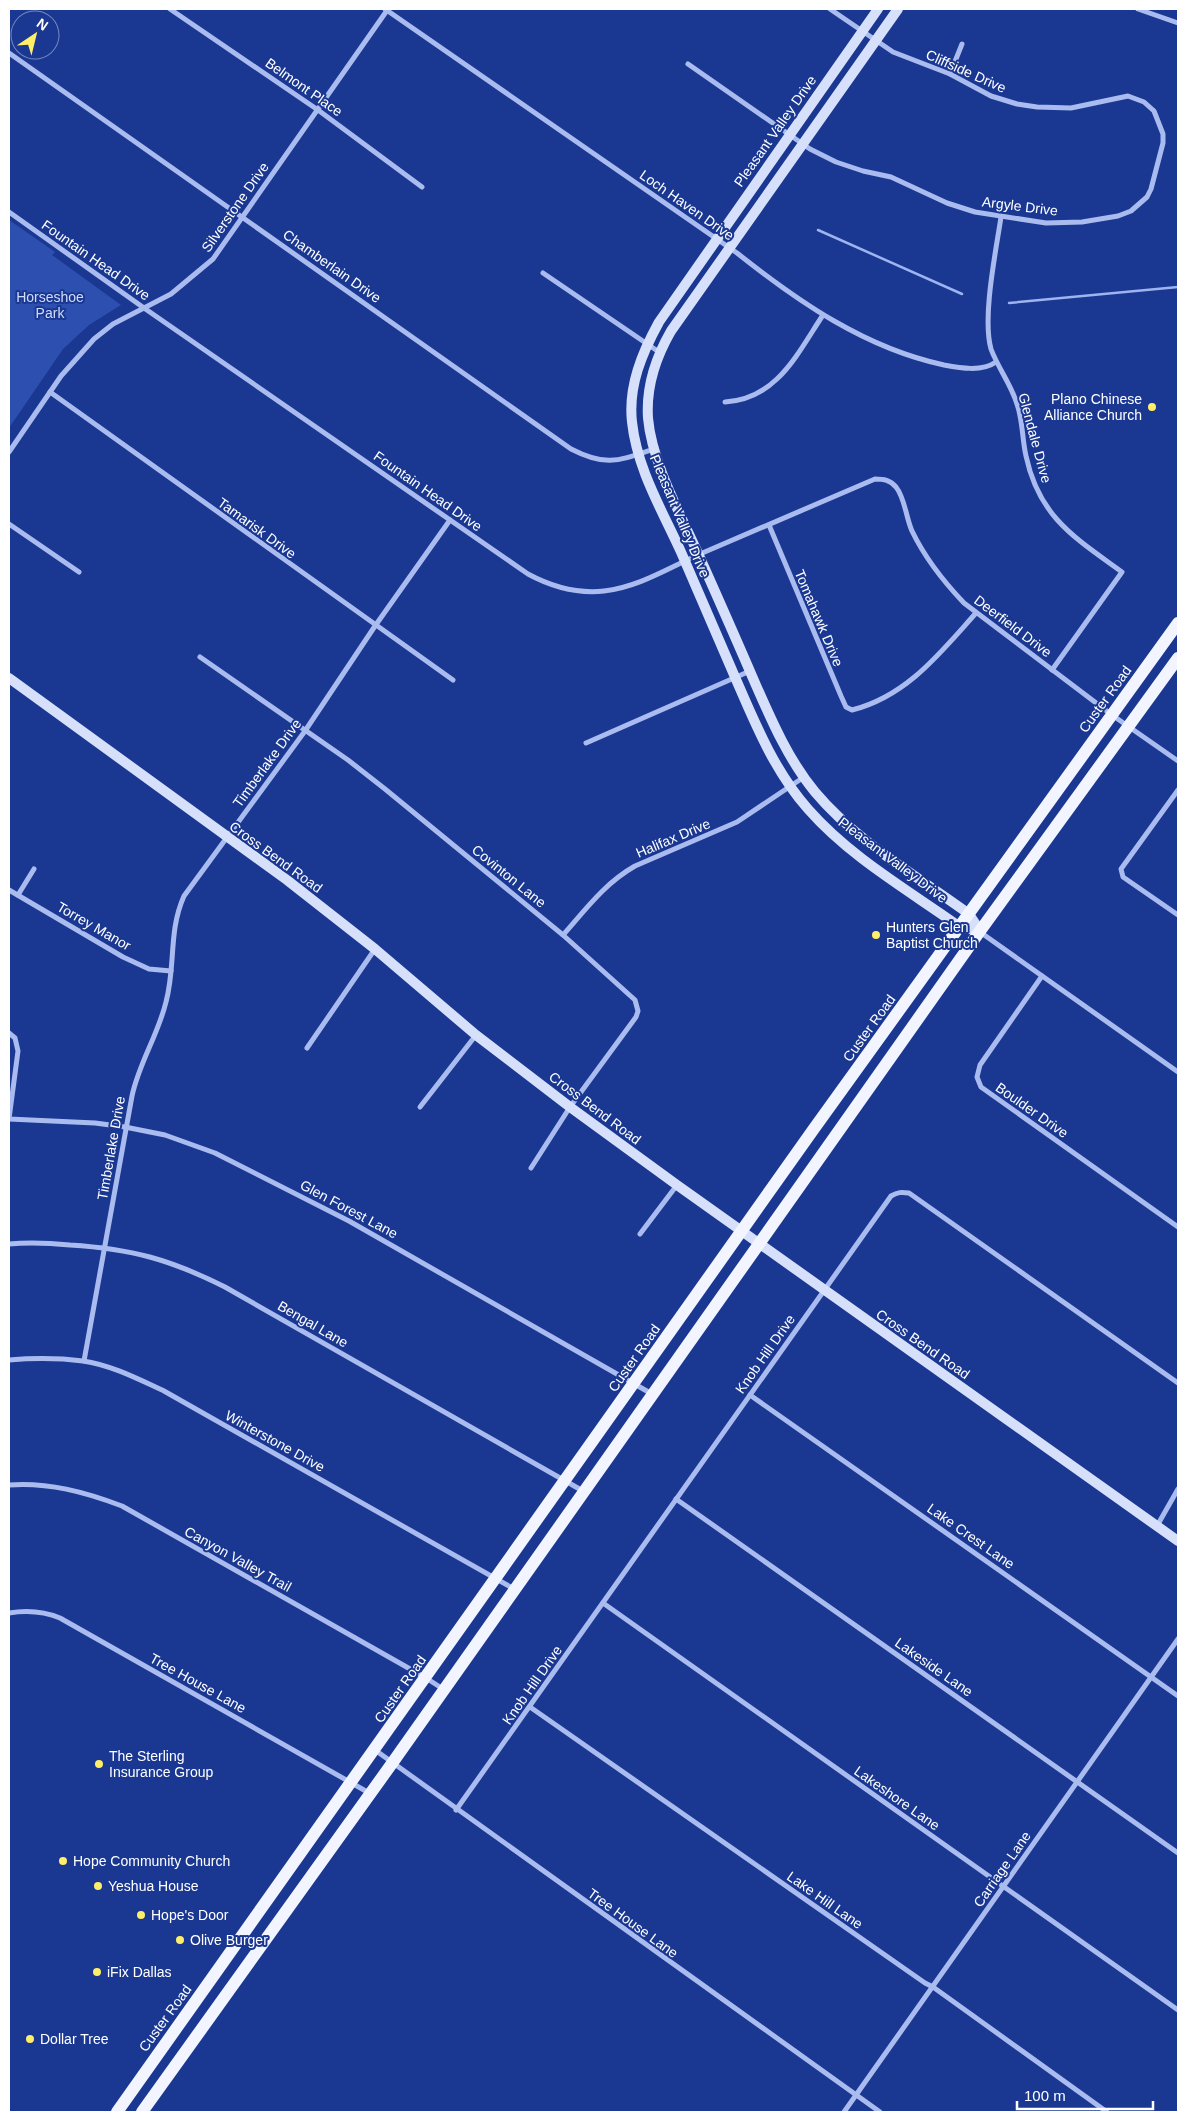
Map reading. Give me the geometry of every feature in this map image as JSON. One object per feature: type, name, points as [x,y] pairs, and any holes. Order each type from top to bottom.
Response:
[{"type":"main road","name":"Custer Road","points":[[117,2112],[742,1231],[1178,623]]},
{"type":"main road","points":[[142,2112],[393,1762],[980,931],[1178,658]]},
{"type":"street","name":"Belmont Place","points":[[170,9],[318,110],[422,187]]},
{"type":"street","name":"Silverstone Drive","points":[[9,452],[74,359],[94,340],[113,324],[172,294],[213,259],[387,9]]},
{"type":"street","name":"Loch Haven Drive","points":[[387,9],[823,315],[855,333],[895,351],[930,362],[958,368],[980,367],[996,362]]},
{"type":"street","name":"Cliffside Drive","points":[[830,9],[893,52],[950,74],[991,96],[1017,104],[1071,108],[1124,97],[1137,98]]},
{"type":"street","name":"Pleasant Valley Drive","points":[[878,9],[658,322],[646,344],[636,371],[632,399],[632,421],[638,454],[644,471],[760,735],[791,787],[832,833],[856,853],[960,927],[980,931]]},
{"type":"street","name":"Pleasant Valley Drive","points":[[898,9],[671,331],[659,352],[650,389],[648,407],[654,449],[777,732],[804,777],[835,813],[866,840],[969,914],[980,931],[1178,1072]]},
{"type":"street","points":[[1138,9],[1178,22]]},
{"type":"street","points":[[950,74],[962,44]]},
{"type":"street","name":"Chamberlain Drive","points":[[9,53],[571,449],[584,456],[610,462],[654,449]]},
{"type":"street","name":"Argyle Drive","points":[[688,64],[802,144],[836,162],[863,171],[891,177],[961,208],[1001,217],[1046,223],[1082,222],[1118,216],[1138,207],[1151,189],[1163,143],[1163,134],[1154,111],[1137,98]]},
{"type":"street","name":"Fountain Head Drive","points":[[9,212],[450,520],[528,574],[546,584],[563,589],[596,592],[628,587],[699,554],[876,479]]},
{"type":"street","name":"Glendale Drive","points":[[1001,217],[988,324],[991,346],[996,362],[1017,402],[1022,424],[1025,454],[1031,477],[1041,499],[1052,515],[1068,532],[1122,572],[1052,670]]},
{"type":"street","points":[[543,273],[659,352]]},
{"type":"street","points":[[725,402],[756,396],[774,384],[789,366],[823,315]]},
{"type":"street","name":"Tamarisk Drive","points":[[50,392],[452,680]]},
{"type":"street","name":"Deerfield Drive","points":[[876,479],[886,479],[898,489],[912,529],[926,556],[943,581],[976,613],[1112,715],[1178,761]]},
{"type":"street","name":"Timberlake Drive","points":[[84,1361],[136,1078],[166,1004],[177,911],[184,896],[305,731],[375,626],[450,520]]},
{"type":"street","points":[[9,524],[79,572]]},
{"type":"street","name":"Tomahawk Drive","points":[[769,525],[846,707],[852,710],[905,686],[922,672],[976,613]]},
{"type":"street","name":"Covinton Lane","points":[[200,657],[378,784],[563,935],[635,1000],[638,1011],[630,1026],[570,1107],[531,1168]]},
{"type":"street","points":[[586,744],[750,670]]},
{"type":"street","name":"Cross Bend Road","points":[[9,678],[287,880],[375,949],[476,1035],[570,1107],[676,1185],[1178,1541]]},
{"type":"street","name":"Halifax Drive","points":[[563,935],[603,889],[621,874],[738,822],[804,777]]},
{"type":"street","points":[[1178,790],[1121,869],[1123,878],[1178,915]]},
{"type":"street","points":[[856,853],[866,840]]},
{"type":"street","points":[[18,895],[34,869]]},
{"type":"street","name":"Torrey Manor","points":[[9,890],[132,961],[149,969],[171,971]]},
{"type":"street","points":[[307,1048],[375,949]]},
{"type":"street","name":"Boulder Drive","points":[[1042,976],[980,1065],[977,1077],[981,1087],[1178,1227]]},
{"type":"street","points":[[9,1033],[18,1044],[18,1052],[9,1119]]},
{"type":"street","points":[[420,1107],[476,1035]]},
{"type":"street","name":"Glen Forest Lane","points":[[9,1119],[95,1123],[126,1127],[173,1137],[215,1153],[349,1220],[652,1394]]},
{"type":"street","points":[[640,1234],[676,1185]]},
{"type":"street","name":"Knob Hill Drive","points":[[456,1810],[891,1196],[901,1192],[908,1193],[1178,1383]]},
{"type":"street","name":"Bengal Lane","points":[[9,1244],[41,1243],[105,1247],[136,1252],[194,1271],[584,1491]]},
{"type":"street","name":"Winterstone Drive","points":[[9,1360],[84,1361],[119,1372],[164,1391],[496,1578],[514,1590]]},
{"type":"street","name":"Lake Crest Lane","points":[[750,1395],[1178,1696]]},
{"type":"street","name":"Canyon Valley Trail","points":[[9,1485],[51,1486],[84,1493],[122,1506],[444,1690]]},
{"type":"street","points":[[1157,1526],[1178,1489]]},
{"type":"street","name":"Lakeside Lane","points":[[676,1499],[1178,1853]]},
{"type":"street","name":"Lakeshore Lane","points":[[603,1603],[1178,2010]]},
{"type":"street","name":"Tree House Lane","points":[[9,1613],[36,1611],[60,1618],[352,1782],[370,1794]]},
{"type":"street","name":"Carriage Lane","points":[[844,2112],[1178,1639]]},
{"type":"street","name":"Lake Hill Lane","points":[[530,1707],[925,1984],[933,1987],[1107,2112]]},
{"type":"street","name":"Tree House Lane","points":[[375,1750],[456,1810],[880,2112]]},
{"type":"green space","name":"Horseshoe Park","points":[[9,220],[55,252],[52,255],[121,305],[89,325],[63,349],[9,428]]},
{"type":"waterway","points":[[818,230],[962,294]]},
{"type":"waterway","points":[[1009,303],[1178,287]]},
{"type":"place","name":"Plano Chinese Alliance Church","points":[[1152,407]]},
{"type":"place","name":"Hunters Glen Baptist Church","points":[[876,935]]},
{"type":"place","name":"The Sterling Insurance Group","points":[[99,1764]]},
{"type":"place","name":"Hope Community Church","points":[[63,1861]]},
{"type":"place","name":"Yeshua House","points":[[98,1886]]},
{"type":"place","name":"Hope's Door","points":[[141,1915]]},
{"type":"place","name":"Olive Burger","points":[[180,1940]]},
{"type":"place","name":"iFix Dallas","points":[[97,1972]]},
{"type":"place","name":"Dollar Tree","points":[[30,2039]]}]
